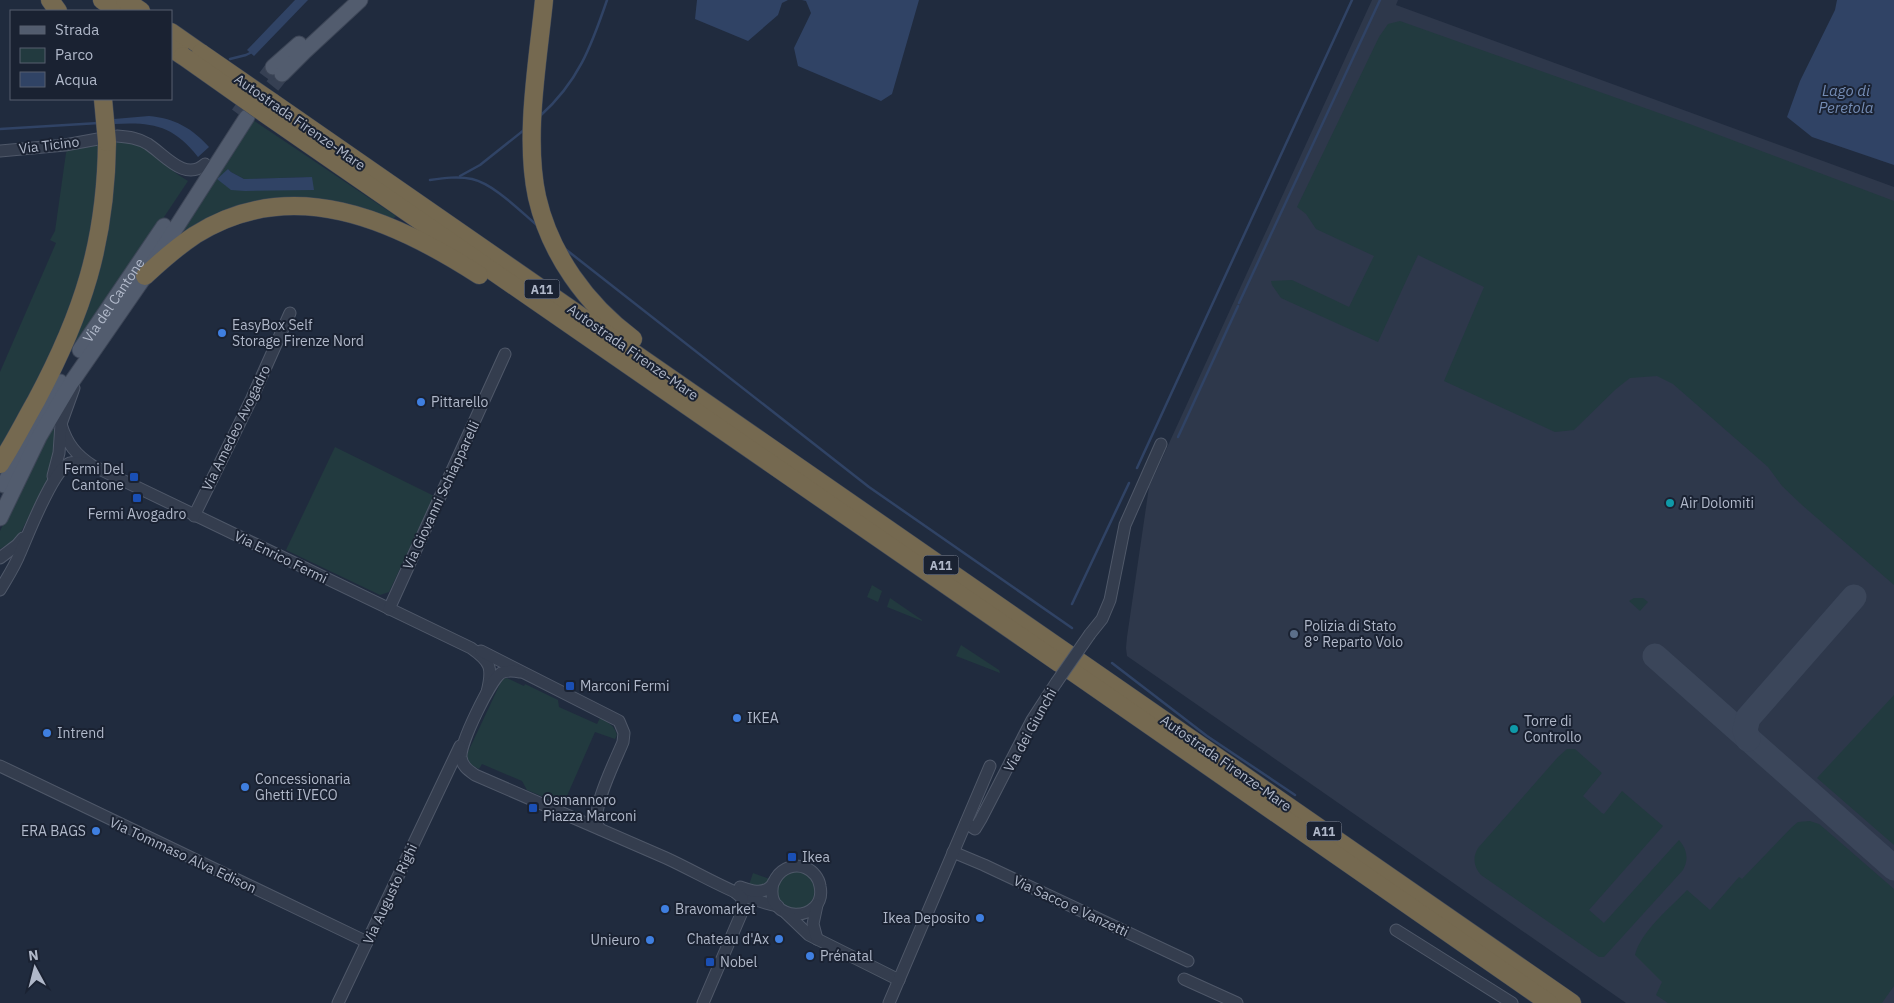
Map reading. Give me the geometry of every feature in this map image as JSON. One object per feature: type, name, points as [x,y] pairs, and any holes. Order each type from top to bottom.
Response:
[{"type":"highway","points":[[102,0],[117,10]]},
{"type":"highway","points":[[125,0],[140,10]]},
{"type":"highway","points":[[544,0],[533,113],[533,164],[537,197],[545,224],[561,258],[576,283],[612,322],[812,475]]},
{"type":"highway","name":"Autostrada Firenze-Mare","points":[[172,33],[201,53],[255,111],[812,475],[1069,662],[1549,1003]]},
{"type":"highway","name":"Autostrada Firenze-Mare","points":[[177,52],[255,111],[1572,1003]]},
{"type":"highway","points":[[0,473],[4,458],[55,366],[89,280],[102,216],[107,169],[108,139],[103,100]]},
{"type":"highway","points":[[145,276],[196,235],[227,220],[244,214],[281,206],[325,208],[382,222],[421,240],[508,294],[614,355]]},
{"type":"main road","points":[[345,0],[278,71],[305,51],[360,0]]},
{"type":"main road","name":"Via del Cantone","points":[[0,494],[31,429],[60,382],[206,164],[255,111]]},
{"type":"main road","name":"Via del Cantone","points":[[0,518],[39,437],[84,363],[145,276],[255,111]]},
{"type":"street","name":"Via Ticino","points":[[0,151],[108,139],[137,139],[148,144],[184,170],[194,171],[206,164]]},
{"type":"street","name":"Via Amedeo Avogadro","points":[[194,516],[252,398],[290,313]]},
{"type":"street","name":"Via Giovanni Schiapparelli","points":[[389,608],[505,354]]},
{"type":"street","name":"Via del Cantone","points":[[49,490],[59,453],[61,424],[84,363]]},
{"type":"street","name":"Via Enrico Fermi","points":[[61,424],[69,445],[93,466],[471,648],[485,659],[488,664],[490,678],[487,692]]},
{"type":"street","name":"Via dei Giunchi","points":[[966,823],[975,829],[981,820],[1032,720],[1102,619],[1110,600],[1125,525],[1161,444]]},
{"type":"street","name":"Via del Cantone","points":[[0,590],[20,553],[28,532],[49,490],[65,466],[73,462],[93,466]]},
{"type":"street","name":"Via del Cantone","points":[[0,558],[17,545],[28,532]]},
{"type":"street","points":[[471,648],[612,716],[621,724],[624,733],[623,742],[595,809],[587,815],[569,816]]},
{"type":"street","points":[[475,775],[462,762],[461,753],[464,741],[487,692],[501,674],[510,671],[520,672]]},
{"type":"street","name":"Via Augusto Righi","points":[[338,1003],[464,741]]},
{"type":"street","name":"Via Tommaso Alva Edison","points":[[0,766],[367,942]]},
{"type":"street","points":[[889,1003],[990,766]]},
{"type":"street","points":[[442,785],[454,773],[465,772],[475,775],[668,859],[753,891],[766,890],[785,869],[793,866],[802,867],[809,870],[817,878],[820,888],[813,924],[817,939]]},
{"type":"street","points":[[598,803],[596,821],[600,830]]},
{"type":"street","name":"Via Sacco e Vanzetti","points":[[953,852],[984,864],[1188,961]]},
{"type":"street","points":[[668,859],[735,892],[798,915],[806,913],[815,906],[819,898]]},
{"type":"street","points":[[773,883],[772,894],[782,909],[802,930],[843,954],[899,980]]},
{"type":"street","points":[[703,1003],[742,912],[742,898],[735,892]]},
{"type":"street","points":[[742,912],[753,906],[766,904]]},
{"type":"street","points":[[1396,930],[1512,1003]]},
{"type":"street","points":[[1184,979],[1237,1003]]},
{"type":"shaded area","points":[[1372,0],[1398,0],[1396,5],[1894,187],[1894,1003],[1626,1003],[1127,656],[1127,637],[1149,487]]},
{"type":"green space","points":[[1400,21],[1687,123],[1894,201],[1894,585],[1802,505],[1782,486],[1768,467],[1673,384],[1657,376],[1630,378],[1574,430],[1555,432],[1444,381],[1484,287],[1418,255],[1378,342],[1281,298],[1271,281],[1292,280],[1349,307],[1374,256],[1316,229],[1306,214],[1297,207],[1379,37],[1388,24]]},
{"type":"green space","points":[[253,120],[396,216],[393,219],[295,200],[175,244]],"holes":[[[228,169],[244,179],[312,177],[225,186]]]},
{"type":"green space","points":[[115,141],[138,143],[188,181],[78,346],[73,344]]},
{"type":"green space","points":[[101,144],[98,210],[68,327],[0,455],[0,372],[56,243],[50,240],[55,231],[66,153],[68,149]]},
{"type":"green space","points":[[52,429],[55,430],[52,470],[20,534],[0,549],[0,531],[31,466]]},
{"type":"green space","points":[[335,447],[434,496],[389,592],[380,595],[286,550]]},
{"type":"green space","points":[[872,585],[882,591],[878,602],[867,597]]},
{"type":"green space","points":[[890,598],[922,620],[922,621],[887,607]]},
{"type":"green space","points":[[1634,598],[1643,598],[1648,602],[1640,611],[1629,601]]},
{"type":"green space","points":[[961,645],[999,670],[1000,673],[956,656]]},
{"type":"green space","points":[[507,678],[524,686],[525,684],[558,700],[559,707],[597,724],[600,718],[611,725],[616,732],[615,739],[595,732],[563,805],[527,790],[522,781],[482,764],[479,769],[468,760],[467,754],[500,684],[503,679]]},
{"type":"green space","points":[[1894,695],[1894,845],[1817,778]]},
{"type":"green space","points":[[1567,749],[1575,749],[1602,773],[1583,796],[1602,813],[1604,814],[1622,791],[1663,826],[1589,910],[1604,923],[1679,840],[1686,854],[1683,870],[1604,957],[1599,957],[1481,875],[1475,862],[1478,848]]},
{"type":"green space","points":[[1810,821],[1819,824],[1894,889],[1894,986],[1882,1003],[1668,1003],[1656,995],[1662,982],[1635,955],[1643,937],[1657,920],[1687,890],[1710,910],[1739,877],[1742,879],[1792,827],[1798,822]]},
{"type":"green space","points":[[796,871],[810,876],[815,890],[810,904],[796,909],[782,904],[777,890],[782,876]]},
{"type":"green space","points":[[753,873],[770,879],[763,885],[749,885]]},
{"type":"water","points":[[295,0],[308,0],[254,56],[247,50]]},
{"type":"water","points":[[697,0],[788,0],[782,3],[778,15],[748,41],[695,19]]},
{"type":"water","points":[[802,0],[919,0],[892,94],[881,101],[798,66],[794,48],[811,13],[806,1]]},
{"type":"water","name":"Lago di Peretola","points":[[1837,0],[1894,0],[1894,165],[1812,137],[1787,117],[1800,81],[1835,10]]},
{"type":"water","points":[[149,116],[167,119],[182,125],[196,134],[209,147],[198,157],[180,138],[161,128],[140,124],[114,124],[114,119]]},
{"type":"water","points":[[228,169],[244,179],[312,177],[314,190],[231,190],[217,179]]},
{"type":"waterway","points":[[540,116],[574,77],[589,48],[607,0]]},
{"type":"waterway","points":[[1137,468],[1352,0]]},
{"type":"waterway","points":[[1239,303],[1380,0]]},
{"type":"waterway","points":[[230,59],[252,52]]},
{"type":"waterway","points":[[0,129],[99,123]]},
{"type":"waterway","points":[[460,176],[480,165],[524,130]]},
{"type":"waterway","points":[[430,180],[462,178],[480,182],[489,186],[538,226]]},
{"type":"waterway","points":[[564,248],[869,487],[1072,628]]},
{"type":"waterway","points":[[1178,437],[1238,306]]},
{"type":"waterway","points":[[1072,604],[1129,483]]},
{"type":"waterway","points":[[1112,663],[1207,736],[1295,795]]},
{"type":"taxiway","points":[[1748,739],[1745,730],[1748,718],[1854,597]]},
{"type":"taxiway","points":[[1655,656],[1894,868]]},
{"type":"tunnel","points":[[238,114],[273,67]]},
{"type":"tunnel","points":[[258,104],[282,74]]},
{"type":"place","name":"EasyBox Self Storage Firenze Nord","points":[[222,333]]},
{"type":"place","name":"Pittarello","points":[[421,402]]},
{"type":"place","name":"Fermi Del Cantone","points":[[134,477]]},
{"type":"place","name":"Fermi Avogadro","points":[[137,498]]},
{"type":"place","name":"Air Dolomiti","points":[[1670,503]]},
{"type":"place","name":"Polizia di Stato 8° Reparto Volo","points":[[1294,634]]},
{"type":"place","name":"Marconi Fermi","points":[[570,686]]},
{"type":"place","name":"IKEA","points":[[737,718]]},
{"type":"place","name":"Torre di Controllo","points":[[1514,729]]},
{"type":"place","name":"Intrend","points":[[47,733]]},
{"type":"place","name":"Concessionaria Ghetti IVECO","points":[[245,787]]},
{"type":"place","name":"Osmannoro Piazza Marconi","points":[[533,808]]},
{"type":"place","name":"ERA BAGS","points":[[96,831]]},
{"type":"place","name":"Ikea","points":[[792,857]]},
{"type":"place","name":"Bravomarket","points":[[665,909]]},
{"type":"place","name":"Ikea Deposito","points":[[980,918]]},
{"type":"place","name":"Chateau d'Ax","points":[[779,939]]},
{"type":"place","name":"Unieuro","points":[[650,940]]},
{"type":"place","name":"Prénatal","points":[[810,956]]},
{"type":"place","name":"Nobel","points":[[710,962]]}]
